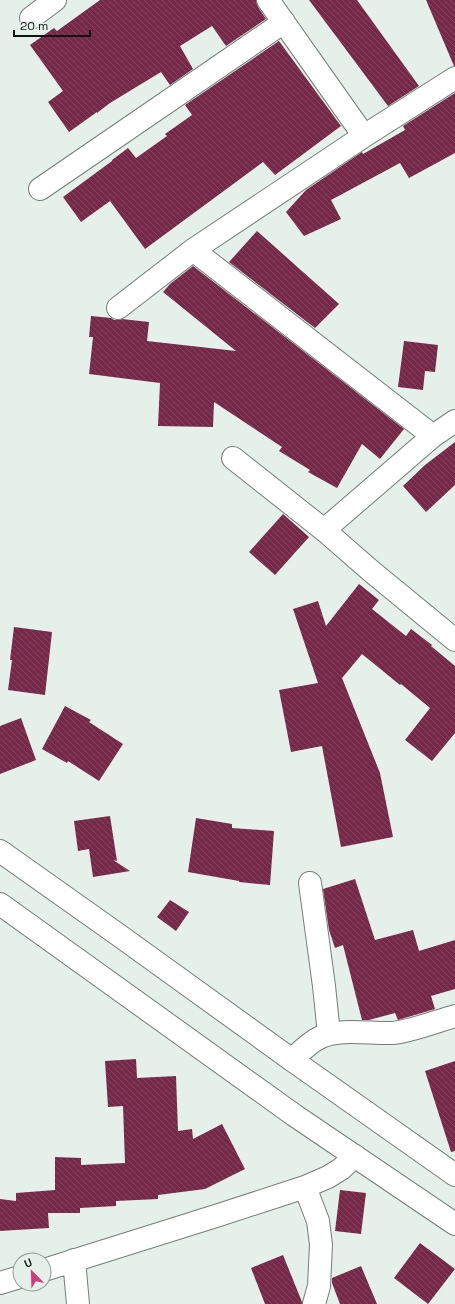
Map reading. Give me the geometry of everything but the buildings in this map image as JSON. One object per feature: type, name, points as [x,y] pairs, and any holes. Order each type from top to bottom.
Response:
[{"type":"main road","points":[[31,18],[55,0]]},
{"type":"main road","points":[[268,0],[364,136]]},
{"type":"main road","points":[[40,189],[284,22]]},
{"type":"main road","points":[[118,308],[193,250],[364,136],[455,78]]},
{"type":"main road","points":[[193,250],[433,436]]},
{"type":"main road","points":[[324,530],[433,436],[455,421]]},
{"type":"main road","points":[[233,458],[324,530],[455,640]]},
{"type":"main road","points":[[0,851],[455,1175]]},
{"type":"main road","points":[[310,883],[329,1034]]},
{"type":"main road","points":[[0,904],[294,1115],[455,1224]]},
{"type":"main road","points":[[292,1060],[319,1038],[329,1034],[395,1032],[426,1025],[455,1016]]},
{"type":"main road","points":[[52,1267],[305,1187],[328,1177],[341,1169],[355,1156]]},
{"type":"main road","points":[[305,1187],[318,1221],[322,1245],[319,1286],[314,1304]]},
{"type":"main road","points":[[74,1260],[78,1304]]},
{"type":"main road","points":[[0,1283],[12,1279]]}]
